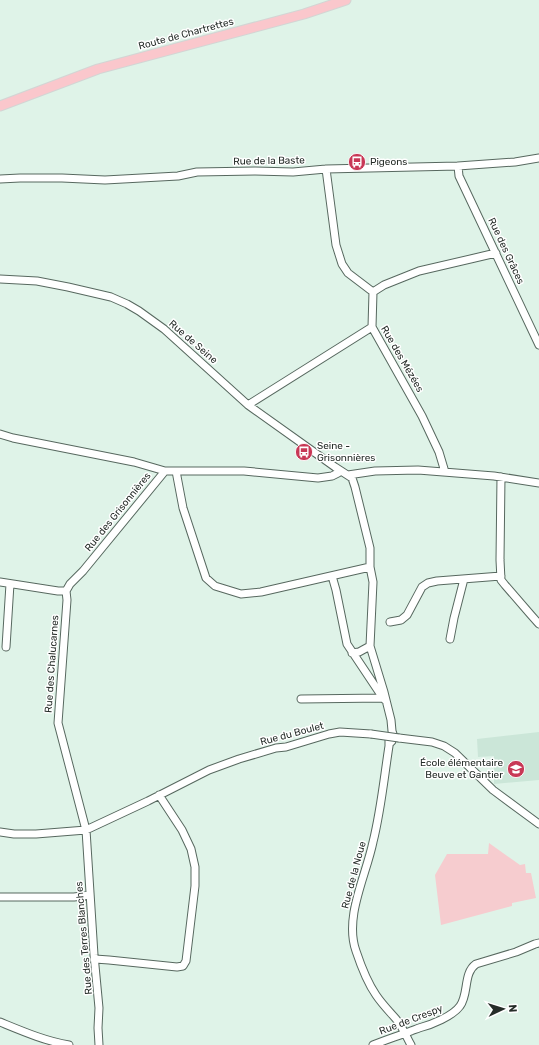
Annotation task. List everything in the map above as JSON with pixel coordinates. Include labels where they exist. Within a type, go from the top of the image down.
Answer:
[{"type":"main road","name":"Route de Chartrettes","points":[[0,106],[98,69],[304,14],[346,0]]},
{"type":"main road","name":"Route de Chartrettes","points":[[0,102],[32,93]]},
{"type":"street","name":"Rue de la Baste","points":[[0,179],[62,178],[105,180],[171,176],[197,172],[293,172],[326,169],[458,166],[515,162],[539,158]]},
{"type":"street","name":"Rue des Grâces","points":[[458,166],[458,176],[539,345]]},
{"type":"street","points":[[326,169],[336,245],[342,264],[348,273],[373,292],[384,285],[419,271],[496,253]]},
{"type":"street","name":"Rue de Seine","points":[[0,279],[44,282],[111,297],[127,304],[164,329],[248,404],[344,473]]},
{"type":"street","name":"Rue des Mézées","points":[[373,292],[372,327],[422,416],[439,452],[445,472]]},
{"type":"street","points":[[248,404],[372,327]]},
{"type":"street","points":[[0,434],[13,438],[134,462],[165,471]]},
{"type":"street","name":"Rue des Grisonnières","points":[[66,591],[70,584],[83,571],[165,471],[244,471],[318,478],[332,476],[338,473],[418,470],[501,477],[539,483]]},
{"type":"street","points":[[176,471],[182,508],[206,578],[215,586],[241,594],[261,592],[370,567]]},
{"type":"street","name":"Rue de la Noue","points":[[344,473],[352,478],[370,548],[370,567],[373,582],[370,646],[384,692],[384,700]]},
{"type":"street","points":[[501,477],[501,580],[539,624]]},
{"type":"street","name":"Rue de la Noue","points":[[332,576],[347,644],[384,700],[391,720],[392,731],[390,734],[390,743],[374,842],[356,903],[352,931],[355,949],[368,982],[379,1000],[396,1019],[405,1033],[410,1045]]},
{"type":"street","points":[[390,622],[401,620],[407,615],[422,587],[428,583],[501,576]]},
{"type":"street","points":[[450,639],[464,579]]},
{"type":"street","points":[[0,582],[66,591]]},
{"type":"street","points":[[6,647],[10,584]]},
{"type":"street","name":"Rue des Chalucarnes","points":[[66,591],[67,600],[58,723],[86,830]]},
{"type":"street","points":[[352,652],[359,652],[370,646]]},
{"type":"street","points":[[301,699],[384,700]]},
{"type":"street","name":"Rue du Boulet","points":[[86,830],[209,770],[276,748],[286,747],[340,732],[371,734],[432,742],[444,746],[455,753],[493,790],[539,824]]},
{"type":"street","points":[[95,959],[177,967],[183,966],[186,961],[195,886],[195,867],[191,849],[182,830],[159,795]]},
{"type":"street","points":[[0,832],[14,834],[36,834],[86,830]]},
{"type":"street","name":"Rue des Terres Blanches","points":[[86,830],[99,1008],[99,1045]]},
{"type":"street","points":[[0,897],[74,897],[90,895]]},
{"type":"street","name":"Rue de Crespy","points":[[373,1045],[453,1014],[464,1000],[469,973],[476,964],[516,952],[539,943]]},
{"type":"street","points":[[0,1022],[26,1032],[69,1045]]},
{"type":"shaded area","name":"École élémentaire Beuve et Gantier","points":[[539,732],[539,780],[494,784],[494,756],[478,757],[477,739]]},
{"type":"shaded area","points":[[489,843],[520,865],[525,864],[526,873],[531,873],[536,898],[512,903],[512,906],[441,925],[435,875],[447,854],[488,854]]},
{"type":"place","name":"Pigeons","points":[[357,162]]},
{"type":"place","name":"Seine - Grisonnières","points":[[304,452]]},
{"type":"place","name":"École élémentaire Beuve et Gantier","points":[[516,769]]}]
